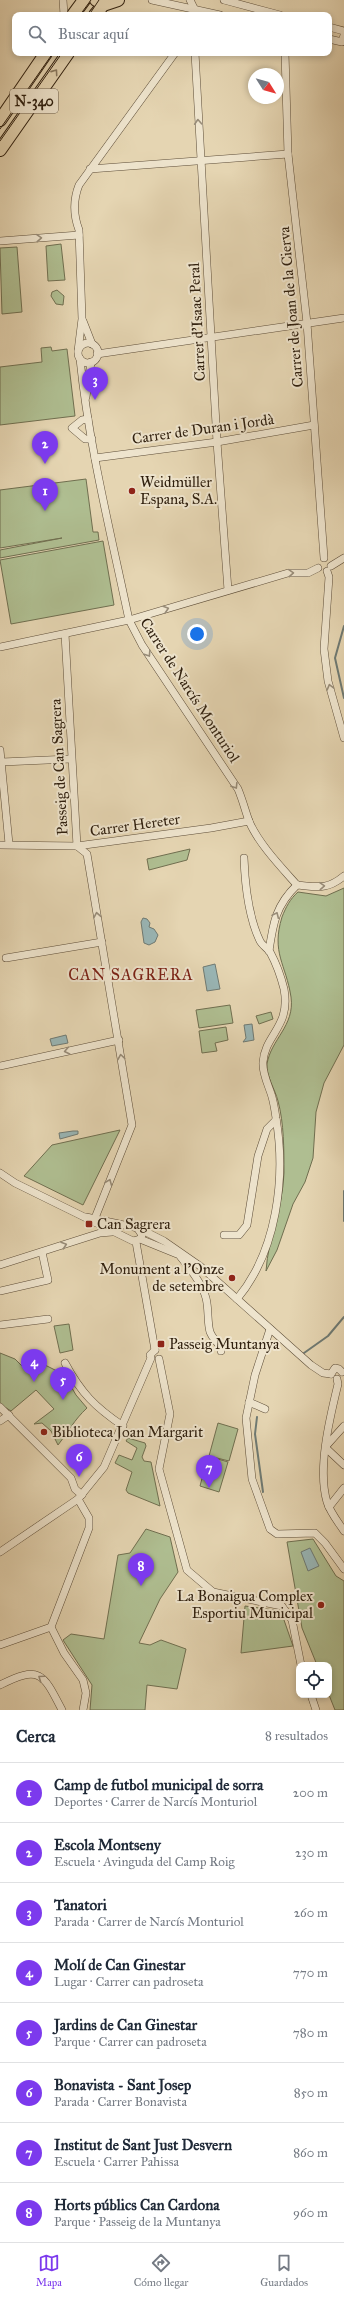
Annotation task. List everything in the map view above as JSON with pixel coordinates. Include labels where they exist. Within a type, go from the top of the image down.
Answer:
[{"type":"main road","points":[[75,12],[84,0]]},
{"type":"main road","points":[[96,12],[100,2],[111,3],[118,0]]},
{"type":"main road","name":"N-340","points":[[0,120],[44,56]]},
{"type":"main road","name":"N-340","points":[[0,150],[66,56]]},
{"type":"street","points":[[63,0],[64,12]]},
{"type":"street","points":[[152,0],[195,12],[192,0]]},
{"type":"street","points":[[224,0],[269,12]]},
{"type":"street","points":[[332,28],[344,31]]},
{"type":"street","points":[[332,40],[342,42],[344,35]]},
{"type":"street","points":[[82,319],[97,354],[96,359],[91,362],[85,362],[80,359],[78,351],[82,319],[79,235],[74,198],[79,184],[173,56]]},
{"type":"street","name":"Carrer d'Isaac Peral","points":[[195,56],[217,442],[228,590]]},
{"type":"street","name":"Carrer de Joan de la Cierva","points":[[285,56],[288,154],[307,323],[324,558]]},
{"type":"street","points":[[90,169],[288,154]]},
{"type":"street","points":[[0,241],[79,235]]},
{"type":"street","points":[[97,354],[212,336],[344,318]]},
{"type":"street","points":[[78,351],[82,345],[92,344]]},
{"type":"street","name":"Carrer de Narcís Monturiol","points":[[80,359],[82,389],[86,397]]},
{"type":"street","name":"Carrer de Narcís Monturiol","points":[[91,362],[86,397],[88,419],[129,620],[142,645],[238,789],[246,807],[249,821],[268,850],[297,885]]},
{"type":"street","points":[[88,419],[82,420],[70,428],[85,439],[92,439]]},
{"type":"street","name":"Carrer de Duran i Jordà","points":[[95,458],[217,442],[314,425]]},
{"type":"street","points":[[344,558],[329,569],[322,572],[318,568],[318,561],[324,558],[330,561],[329,569],[324,650],[328,681],[344,738]]},
{"type":"street","points":[[0,647],[129,620],[288,573],[308,573],[318,568]]},
{"type":"street","name":"Passeig de Can Sagrera","points":[[65,634],[70,759],[77,846],[87,854],[119,1040],[132,1126],[95,1218]]},
{"type":"street","points":[[0,750],[10,844]]},
{"type":"street","points":[[2,762],[70,759]]},
{"type":"street","name":"Carrer Hereter","points":[[0,845],[77,846],[211,828],[249,821]]},
{"type":"street","points":[[237,1299],[251,1282],[258,1267],[272,1222],[278,1194],[281,1163],[273,1099],[264,1075],[263,1059],[281,1026],[285,1003],[284,988],[276,964],[269,951],[261,942],[254,923],[245,886],[244,858]]},
{"type":"street","points":[[269,951],[273,920],[286,896],[297,885],[324,888],[335,884],[344,876]]},
{"type":"street","points":[[6,958],[102,942]]},
{"type":"street","points":[[0,1066],[119,1040]]},
{"type":"street","points":[[224,1235],[239,1235],[247,1225],[258,1156],[267,1129],[276,1120]]},
{"type":"street","points":[[0,1172],[15,1183],[86,1217],[112,1232],[138,1240],[190,1260]]},
{"type":"street","points":[[86,1217],[135,1228],[164,1241],[190,1260],[237,1299],[311,1365],[324,1373],[334,1376]]},
{"type":"street","points":[[128,1237],[128,1232],[135,1228]]},
{"type":"street","points":[[135,1228],[142,1235],[138,1240],[155,1350]]},
{"type":"street","points":[[0,1265],[100,1233],[112,1232]]},
{"type":"street","points":[[0,1292],[48,1280],[42,1252]]},
{"type":"street","points":[[180,1256],[195,1275],[206,1297],[207,1321],[211,1335],[220,1345],[222,1351]]},
{"type":"street","points":[[0,1325],[48,1319]]},
{"type":"street","points":[[270,1329],[255,1375],[249,1402],[246,1427],[250,1465],[262,1512],[268,1527],[274,1533],[315,1533],[325,1543],[344,1569]]},
{"type":"street","points":[[0,1552],[80,1497],[104,1467],[123,1426],[145,1369],[151,1358],[150,1355],[155,1350]]},
{"type":"street","points":[[155,1350],[160,1352],[159,1360],[170,1414],[159,1469],[189,1572],[213,1592],[282,1606],[292,1620],[300,1662]]},
{"type":"street","points":[[151,1358],[159,1360]]},
{"type":"street","points":[[65,1363],[86,1397],[97,1408],[123,1426]]},
{"type":"street","points":[[343,1372],[340,1368],[335,1368],[334,1376],[338,1384],[328,1426],[327,1447],[323,1469],[329,1507],[344,1531]]},
{"type":"street","points":[[249,1402],[266,1409]]},
{"type":"street","points":[[0,1407],[70,1478],[89,1518],[89,1528],[51,1627],[64,1653],[83,1680],[86,1693],[83,1710]]},
{"type":"street","points":[[0,1421],[9,1415]]},
{"type":"street","points":[[327,1447],[344,1426]]},
{"type":"street","points":[[327,1447],[344,1465]]},
{"type":"street","points":[[329,1507],[344,1488]]},
{"type":"street","points":[[262,1512],[270,1510]]},
{"type":"street","points":[[0,1645],[51,1627]]},
{"type":"street","points":[[0,1685],[22,1674],[36,1674],[50,1686],[62,1710]]},
{"type":"street","points":[[312,1698],[316,1710]]},
{"type":"green space","points":[[61,244],[65,280],[48,281],[46,246]]},
{"type":"green space","points":[[17,247],[22,312],[2,314],[0,248]]},
{"type":"green space","points":[[57,290],[64,296],[63,305],[56,304],[51,296],[52,292]]},
{"type":"green space","points":[[51,347],[52,351],[67,349],[75,416],[0,425],[0,367],[42,362],[41,348]]},
{"type":"green space","points":[[86,479],[93,532],[98,532],[99,540],[0,558],[0,550],[62,538],[0,548],[0,490]]},
{"type":"green space","points":[[103,541],[114,605],[11,624],[0,560]]},
{"type":"green space","points":[[190,849],[187,860],[149,870],[147,859]]},
{"type":"green space","points":[[344,888],[344,1045],[324,1083],[316,1112],[313,1158],[305,1182],[293,1204],[277,1250],[266,1271],[267,1259],[281,1198],[284,1173],[283,1127],[277,1096],[269,1078],[267,1064],[269,1055],[290,1016],[291,1007],[289,986],[280,958],[278,940],[279,929],[282,917],[287,907],[298,892],[326,896]]},
{"type":"green space","points":[[230,1005],[233,1023],[199,1028],[196,1010]]},
{"type":"green space","points":[[271,1012],[273,1019],[259,1024],[256,1016]]},
{"type":"green space","points":[[226,1027],[228,1040],[215,1043],[217,1051],[202,1053],[199,1031]]},
{"type":"green space","points":[[120,1130],[83,1205],[24,1176],[52,1145]]},
{"type":"green space","points":[[69,1324],[73,1350],[60,1353],[54,1326]]},
{"type":"green space","points":[[0,1353],[15,1359],[24,1368],[39,1362],[59,1372],[62,1371],[76,1395],[87,1408],[82,1412],[58,1445],[51,1431],[42,1423],[34,1424],[54,1409],[36,1390],[11,1411],[0,1404]]},
{"type":"green space","points":[[218,1423],[238,1429],[229,1461],[209,1456]]},
{"type":"green space","points":[[128,1438],[145,1443],[146,1446],[142,1457],[144,1461],[151,1462],[160,1506],[128,1493],[126,1490],[132,1472],[115,1463],[119,1455],[132,1460],[137,1448],[126,1441]]},
{"type":"green space","points":[[208,1456],[228,1462],[219,1492],[200,1486]]},
{"type":"green space","points":[[146,1529],[170,1537],[178,1572],[160,1599],[139,1643],[150,1645],[161,1640],[186,1649],[177,1689],[147,1685],[145,1710],[90,1710],[92,1685],[63,1640],[71,1634],[104,1639],[118,1555],[130,1553]]},
{"type":"green space","name":"La Bonaigua Complex Esportiu Municipal","points":[[313,1539],[336,1576],[344,1581],[344,1710],[335,1710],[330,1698],[332,1698],[332,1662],[316,1662],[302,1628],[287,1542]]},
{"type":"green space","points":[[245,1606],[274,1610],[284,1620],[293,1646],[241,1653]]},
{"type":"water","points":[[143,918],[147,919],[150,923],[149,927],[154,929],[158,935],[155,942],[149,945],[144,943],[141,922]]},
{"type":"water","points":[[215,964],[220,989],[207,991],[203,967]]},
{"type":"water","points":[[252,1024],[254,1040],[243,1042],[246,1038],[244,1025]]},
{"type":"water","points":[[66,1035],[68,1043],[52,1046],[50,1039]]},
{"type":"water","points":[[78,1131],[78,1134],[60,1139],[59,1133]]},
{"type":"water","points":[[310,1548],[319,1566],[308,1571],[301,1552]]},
{"type":"waterway","points":[[344,626],[335,658],[344,698]]},
{"type":"waterway","points":[[344,1191],[344,1221]]},
{"type":"waterway","points":[[304,1353],[328,1336],[344,1317]]},
{"type":"waterway","points":[[257,1417],[255,1434],[263,1492]]},
{"type":"tram line","points":[[82,12],[91,0]]},
{"type":"tram line","points":[[91,12],[99,0]]},
{"type":"tram line","points":[[0,129],[51,56]]},
{"type":"tram line","points":[[0,141],[60,56]]},
{"type":"place","name":"Tanatori","points":[[95,400]]},
{"type":"place","name":"Escola Montseny","points":[[45,464]]},
{"type":"place","name":"Weidmüller Espana, S.A.","points":[[132,491]]},
{"type":"place","name":"Camp de futbol municipal de sorra","points":[[45,511]]},
{"type":"place","name":"Can Sagrera","points":[[89,1224]]},
{"type":"place","name":"Monument a l'Onze de setembre","points":[[232,1278]]},
{"type":"place","name":"Passeig Muntanya","points":[[161,1344]]},
{"type":"place","name":"Molí de Can Ginestar","points":[[34,1382]]},
{"type":"place","name":"Jardins de Can Ginestar","points":[[63,1400]]},
{"type":"place","name":"Biblioteca Joan Margarit","points":[[44,1432]]},
{"type":"place","name":"Bonavista - Sant Josep","points":[[79,1477]]},
{"type":"place","name":"Institut de Sant Just Desvern","points":[[209,1488]]},
{"type":"place","name":"Horts públics Can Cardona","points":[[141,1586]]},
{"type":"place","name":"La Bonaigua Complex Esportiu Municipal","points":[[321,1605]]},
{"type":"district","name":"CAN SAGRERA","points":[[131,974]]}]
